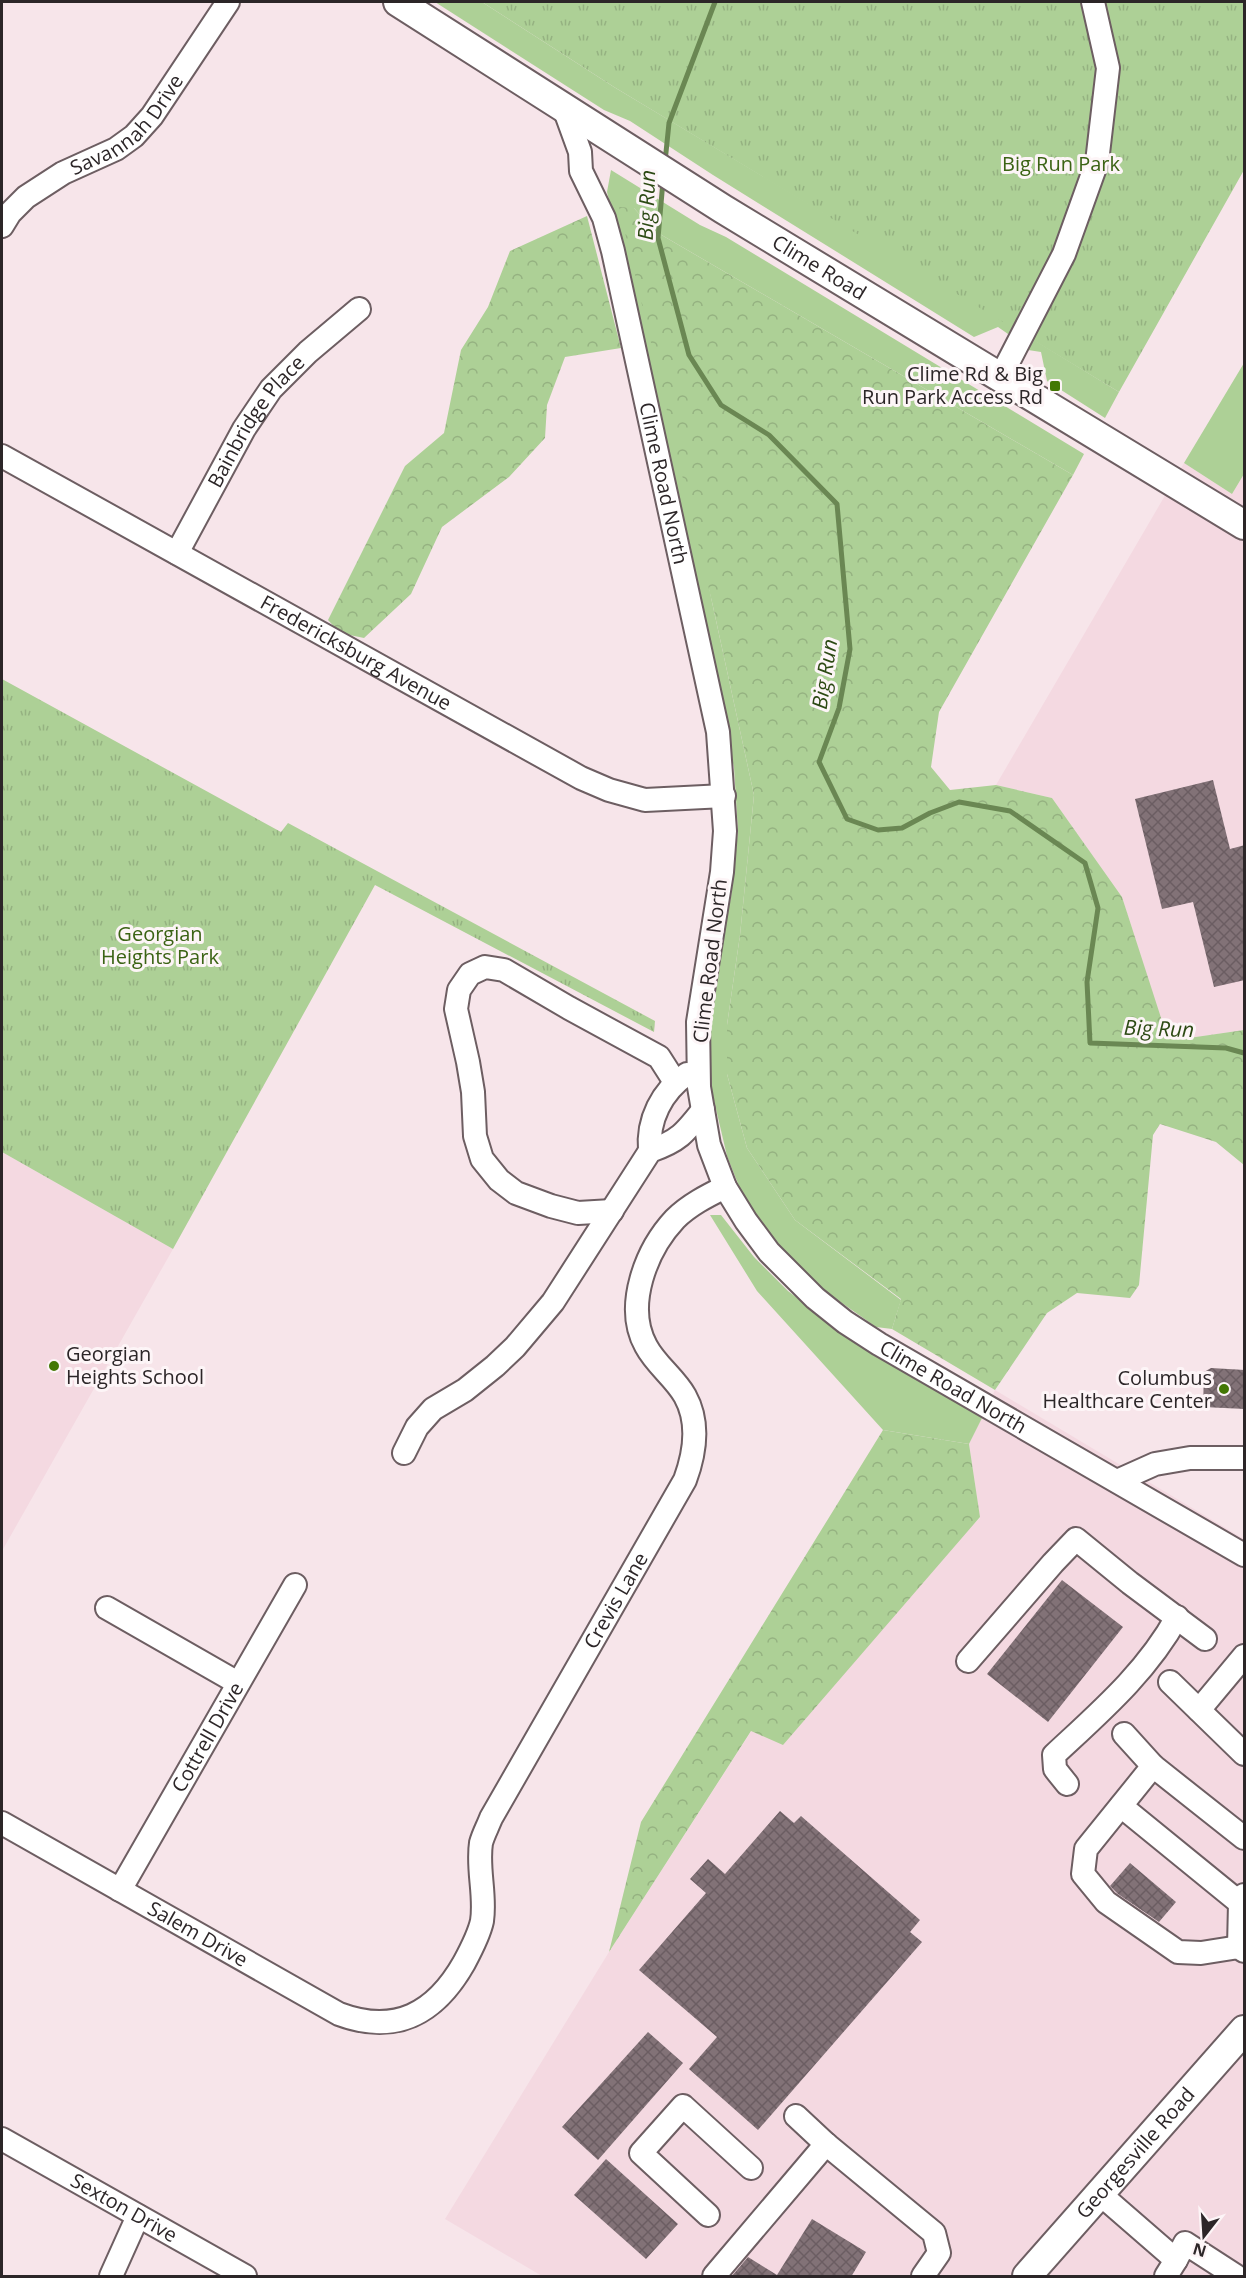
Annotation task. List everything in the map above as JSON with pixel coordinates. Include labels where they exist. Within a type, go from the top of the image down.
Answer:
[{"type":"main road","name":"Clime Road","points":[[398,2],[723,209],[1245,525]]},
{"type":"main road","name":"Georgesville Road","points":[[1027,2277],[1244,2033]]},
{"type":"street","name":"Savannah Drive","points":[[2,226],[10,213],[26,197],[63,173],[116,149],[134,136],[152,116],[228,2]]},
{"type":"street","points":[[1000,378],[1064,254],[1097,162],[1108,68],[1094,2]]},
{"type":"street","name":"Clime Road North","points":[[564,108],[580,152],[581,171],[604,218],[613,251],[718,732],[725,831],[722,872],[698,1022],[699,1087],[710,1145],[725,1187],[769,1252],[815,1298],[845,1322],[879,1344],[1245,1555]]},
{"type":"street","name":"Bainbridge Place","points":[[177,553],[244,429],[271,389],[308,352],[360,309]]},
{"type":"street","name":"Fredericksburg Avenue","points":[[2,456],[581,778],[609,790],[645,800],[724,796]]},
{"type":"street","points":[[612,1211],[578,1213],[551,1206],[516,1192],[500,1180],[482,1159],[475,1136],[473,1092],[456,1009],[459,990],[470,974],[485,967],[504,970],[659,1057],[675,1082]]},
{"type":"street","points":[[651,1151],[648,1135],[661,1100],[675,1082],[699,1066]]},
{"type":"street","points":[[404,1453],[417,1427],[433,1409],[465,1390],[495,1366],[531,1329],[553,1302],[651,1151],[670,1144],[683,1135],[703,1110]]},
{"type":"street","name":"Crevis Lane","points":[[402,2020],[443,1995],[472,1948],[482,1922],[481,1842],[491,1818],[685,1480],[693,1460],[695,1438],[693,1417],[685,1396],[645,1345],[638,1323],[636,1302],[641,1279],[656,1247],[674,1220],[696,1202],[725,1187]]},
{"type":"street","points":[[1117,1481],[1155,1464],[1190,1458],[1245,1458]]},
{"type":"street","points":[[968,1661],[1076,1539],[1205,1639]]},
{"type":"street","name":"Cottrell Drive","points":[[120,1890],[295,1585]]},
{"type":"street","points":[[107,1608],[238,1683]]},
{"type":"street","points":[[1061,1776],[1054,1755],[1120,1692],[1163,1643],[1177,1617]]},
{"type":"street","points":[[1199,1710],[1245,1656]]},
{"type":"street","points":[[1170,1682],[1245,1754]]},
{"type":"street","points":[[1124,1734],[1153,1766],[1245,1838]]},
{"type":"street","points":[[1120,1806],[1242,1899],[1242,1949],[1201,1953],[1178,1952],[1106,1902],[1083,1874],[1086,1849],[1120,1806],[1153,1766]]},
{"type":"street","name":"Salem Drive","points":[[2,1823],[339,2014],[370,2023],[402,2020]]},
{"type":"street","points":[[708,2215],[641,2153],[683,2106],[751,2168]]},
{"type":"street","points":[[796,2116],[934,2234],[939,2253],[923,2277]]},
{"type":"street","name":"Sexton Drive","points":[[2,2139],[245,2277]]},
{"type":"street","points":[[714,2277],[826,2144]]},
{"type":"street","points":[[1100,2194],[1171,2268],[1185,2243],[1236,2277]]},
{"type":"street","points":[[111,2277],[138,2216]]},
{"type":"shaded area","points":[[1184,463],[1232,494],[1244,474],[1244,1030],[1182,1039],[1163,1027],[1122,897],[1052,798],[996,785]]},
{"type":"shaded area","name":"Georgian Heights School","points":[[2,1152],[173,1249],[2,1551]]},
{"type":"shaded area","points":[[995,1390],[1244,1539],[1244,2276],[542,2276],[445,2219],[609,1952],[752,1730],[980,1518],[969,1444]]},
{"type":"green space","points":[[435,2],[482,2],[614,87],[1014,327],[1008,334],[998,327],[974,337],[630,121],[604,110]]},
{"type":"green space","name":"Big Run Park","points":[[482,2],[1244,2],[1244,170],[1119,392],[614,87]]},
{"type":"green space","points":[[611,170],[1084,454],[1073,475],[653,230],[634,208],[712,602],[754,795],[740,935],[727,1025],[727,1074],[747,1148],[795,1220],[901,1300],[892,1329],[876,1327],[822,1289],[778,1248],[746,1204],[727,1156],[712,1092],[708,1038],[710,1003],[731,897],[738,831],[734,768],[703,609],[649,364],[607,192]]},
{"type":"green space","points":[[619,207],[634,208],[653,230],[1073,475],[939,712],[931,767],[950,790],[996,785],[1052,798],[1122,897],[1164,1027],[1182,1039],[1244,1030],[1244,1165],[1216,1142],[1160,1124],[1153,1135],[1139,1285],[1130,1298],[1077,1293],[1047,1313],[995,1390],[892,1329],[901,1299],[795,1220],[747,1148],[727,1074],[727,1025],[740,935],[754,795],[712,602]]},
{"type":"green space","points":[[587,216],[621,348],[565,357],[547,405],[545,438],[509,477],[442,527],[411,594],[364,638],[340,633],[328,620],[405,466],[444,433],[461,350],[488,307],[510,251]]},
{"type":"green space","points":[[1034,340],[1119,392],[1105,418],[1047,381],[1041,352],[1028,350]]},
{"type":"green space","points":[[1244,363],[1244,474],[1232,494],[1184,463]]},
{"type":"green space","name":"Georgian Heights Park","points":[[2,679],[281,832],[288,823],[655,1021],[654,1032],[375,885],[173,1249],[2,1152]]},
{"type":"green space","points":[[710,1215],[721,1215],[754,1257],[788,1291],[839,1330],[983,1416],[969,1444],[883,1430],[757,1291]]},
{"type":"green space","points":[[883,1430],[969,1444],[980,1517],[783,1745],[751,1731],[609,1952],[641,1822]]},
{"type":"building","points":[[1213,780],[1230,849],[1245,845],[1245,980],[1214,987],[1193,902],[1162,909],[1135,799]]},
{"type":"building","name":"Columbus Healthcare Center","points":[[1211,1368],[1245,1370],[1245,1409],[1203,1407],[1204,1372]]},
{"type":"building","points":[[1062,1580],[1123,1627],[1048,1722],[987,1674]]},
{"type":"building","points":[[780,1811],[794,1823],[801,1816],[920,1920],[910,1932],[922,1942],[758,2130],[689,2069],[717,2037],[639,1970],[706,1893],[690,1879],[708,1859],[725,1874]]},
{"type":"building","points":[[1130,1863],[1176,1902],[1159,1922],[1110,1886]]},
{"type":"building","points":[[648,2032],[683,2063],[598,2160],[562,2127]]},
{"type":"building","points":[[606,2159],[678,2224],[646,2259],[574,2195]]},
{"type":"building","points":[[812,2219],[866,2252],[851,2277],[731,2277],[748,2257],[777,2275]]},
{"type":"waterway","name":"Big Run","points":[[665,162],[669,123],[715,2]]},
{"type":"waterway","name":"Big Run","points":[[663,181],[658,238],[689,355],[721,405],[769,435],[837,504],[850,649],[839,708],[819,762],[847,819],[878,830],[902,828],[930,813],[959,802],[1010,811],[1085,863],[1098,908],[1087,982],[1090,1043],[1226,1048],[1244,1053]]},
{"type":"place","name":"Clime Rd & Big Run Park Access Rd","points":[[1055,386]]},
{"type":"place","name":"Georgian Heights School","points":[[54,1366]]},
{"type":"place","name":"Columbus Healthcare Center","points":[[1224,1389]]}]
